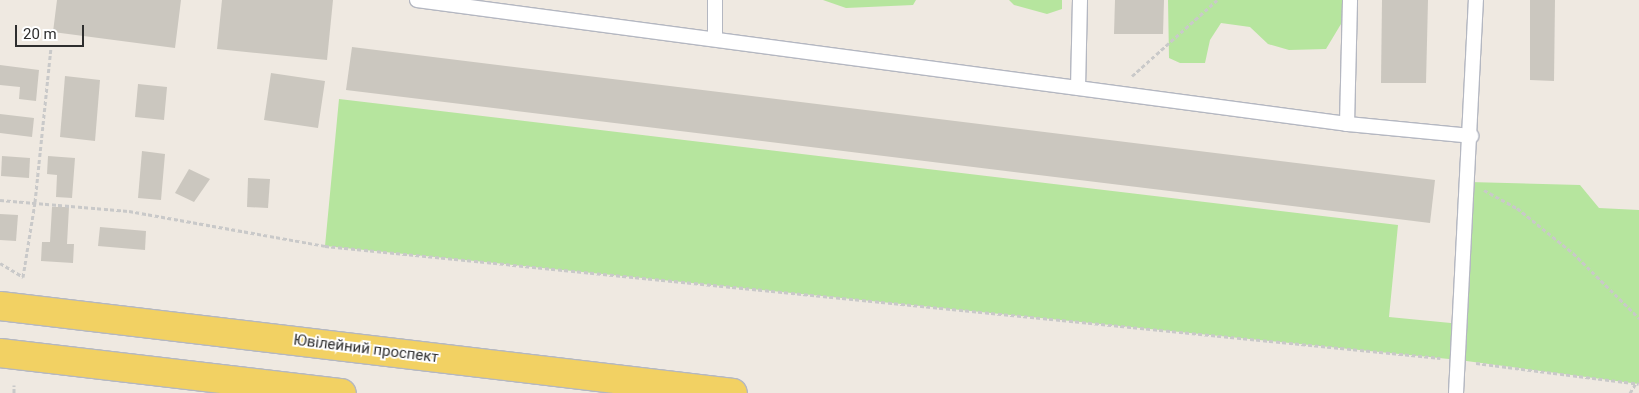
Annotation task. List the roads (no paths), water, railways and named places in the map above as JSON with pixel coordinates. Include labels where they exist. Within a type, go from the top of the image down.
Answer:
[{"type":"main road","name":"Ювілейний проспект","points":[[0,306],[652,388],[733,393]]},
{"type":"main road","points":[[0,353],[342,393]]},
{"type":"lane","points":[[417,0],[715,38],[1347,124],[1472,136]]},
{"type":"lane","points":[[715,0],[715,38]]},
{"type":"lane","points":[[1078,88],[1080,0]]},
{"type":"lane","points":[[1347,124],[1350,0]]},
{"type":"lane","points":[[1456,393],[1472,136],[1476,0]]}]
